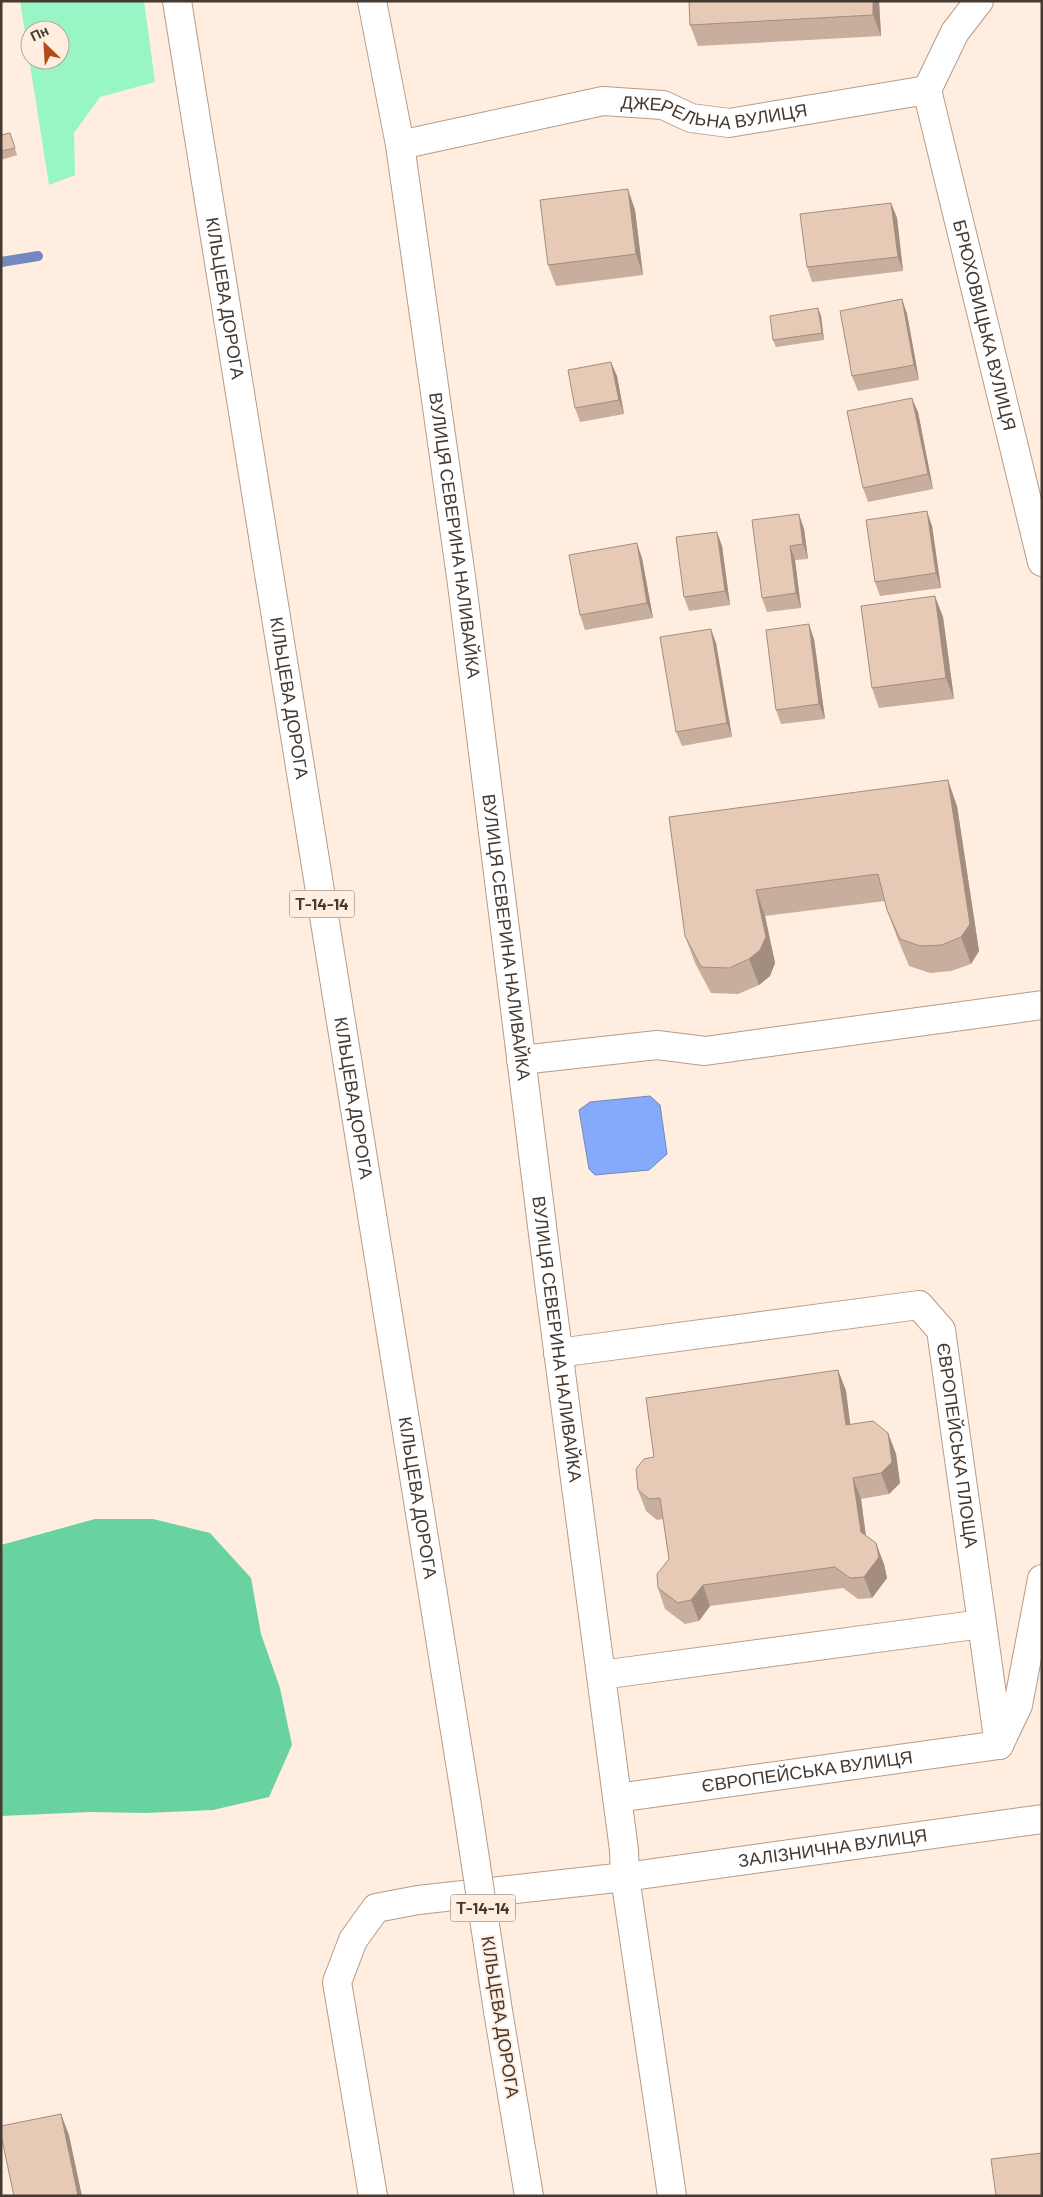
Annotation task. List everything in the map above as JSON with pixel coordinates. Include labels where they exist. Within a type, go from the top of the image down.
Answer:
[{"type":"main road","name":"КІЛЬЦЕВА ДОРОГА","points":[[177,1],[529,2196]]},
{"type":"main road","name":"ВУЛИЦЯ СЕВЕРИНА НАЛИВАЙКА","points":[[372,1],[400,145],[462,584],[558,1353],[624,1850],[625,1876],[672,2196]]},
{"type":"main road","points":[[927,90],[955,32],[979,1]]},
{"type":"main road","name":"ДЖЕРЕЛЬНА ВУЛИЦЯ","points":[[400,145],[603,101],[663,105],[691,118],[729,124],[927,90]]},
{"type":"main road","name":"БРЮХОВИЦЬКА ВУЛИЦЯ","points":[[927,90],[1042,562]]},
{"type":"main road","points":[[521,1060],[657,1045],[705,1051],[1042,1005]]},
{"type":"main road","name":"ЄВРОПЕЙСЬКА ПЛОЩА","points":[[558,1353],[919,1305],[941,1330],[999,1745]]},
{"type":"main road","points":[[999,1745],[1018,1706],[1042,1579]]},
{"type":"main road","points":[[601,1675],[982,1624]]},
{"type":"main road","name":"ЄВРОПЕЙСЬКА ВУЛИЦЯ","points":[[617,1798],[999,1745]]},
{"type":"main road","name":"ЗАЛІЗНИЧНА ВУЛИЦЯ","points":[[373,2196],[337,1982],[353,1940],[376,1908],[418,1900],[625,1876],[1042,1819]]},
{"type":"green space","points":[[20,1],[144,1],[155,82],[100,97],[74,133],[75,175],[49,185],[31,70],[70,70],[70,20],[23,20]]},
{"type":"green space","points":[[95,1519],[153,1519],[210,1533],[251,1578],[261,1634],[280,1688],[292,1745],[269,1797],[213,1810],[1,1816],[1,1545]]},
{"type":"water","points":[[650,1096],[660,1105],[667,1154],[649,1170],[595,1175],[589,1169],[579,1110],[590,1102]]},
{"type":"building","points":[[689,1],[873,1],[873,15],[690,25]]},
{"type":"building","points":[[10,133],[15,148],[1,151],[1,135]]},
{"type":"building","points":[[628,189],[636,254],[548,265],[540,200]]},
{"type":"building","points":[[891,203],[898,257],[807,267],[800,214]]},
{"type":"building","points":[[902,299],[914,365],[852,376],[840,311]]},
{"type":"building","points":[[818,308],[822,333],[773,340],[770,316]]},
{"type":"building","points":[[611,362],[619,400],[575,408],[568,370]]},
{"type":"building","points":[[912,398],[928,474],[863,488],[847,411]]},
{"type":"building","points":[[927,511],[936,573],[875,582],[866,520]]},
{"type":"building","points":[[799,514],[803,544],[790,546],[796,593],[762,598],[752,520]]},
{"type":"building","points":[[717,532],[725,591],[684,597],[676,537]]},
{"type":"building","points":[[637,543],[647,603],[580,615],[569,555]]},
{"type":"building","points":[[935,596],[946,678],[872,688],[861,606]]},
{"type":"building","points":[[809,624],[819,704],[776,710],[766,630]]},
{"type":"building","points":[[711,629],[727,723],[676,732],[660,637]]},
{"type":"building","points":[[948,780],[970,924],[961,937],[942,945],[920,946],[900,939],[887,910],[878,874],[756,890],[766,937],[760,950],[749,959],[729,968],[701,967],[685,936],[669,817]]},
{"type":"building","points":[[838,1370],[846,1425],[873,1421],[888,1433],[892,1462],[881,1473],[853,1478],[861,1532],[876,1543],[879,1557],[864,1577],[850,1578],[835,1567],[703,1585],[691,1600],[678,1603],[658,1588],[657,1574],[669,1559],[660,1498],[649,1499],[638,1490],[636,1469],[644,1459],[654,1457],[646,1398]]},
{"type":"building","points":[[61,2114],[78,2196],[14,2196],[1,2135],[1,2126]]},
{"type":"building","points":[[1042,2153],[1042,2196],[996,2196],[991,2159]]},
{"type":"waterway","points":[[1,262],[38,256]]}]
